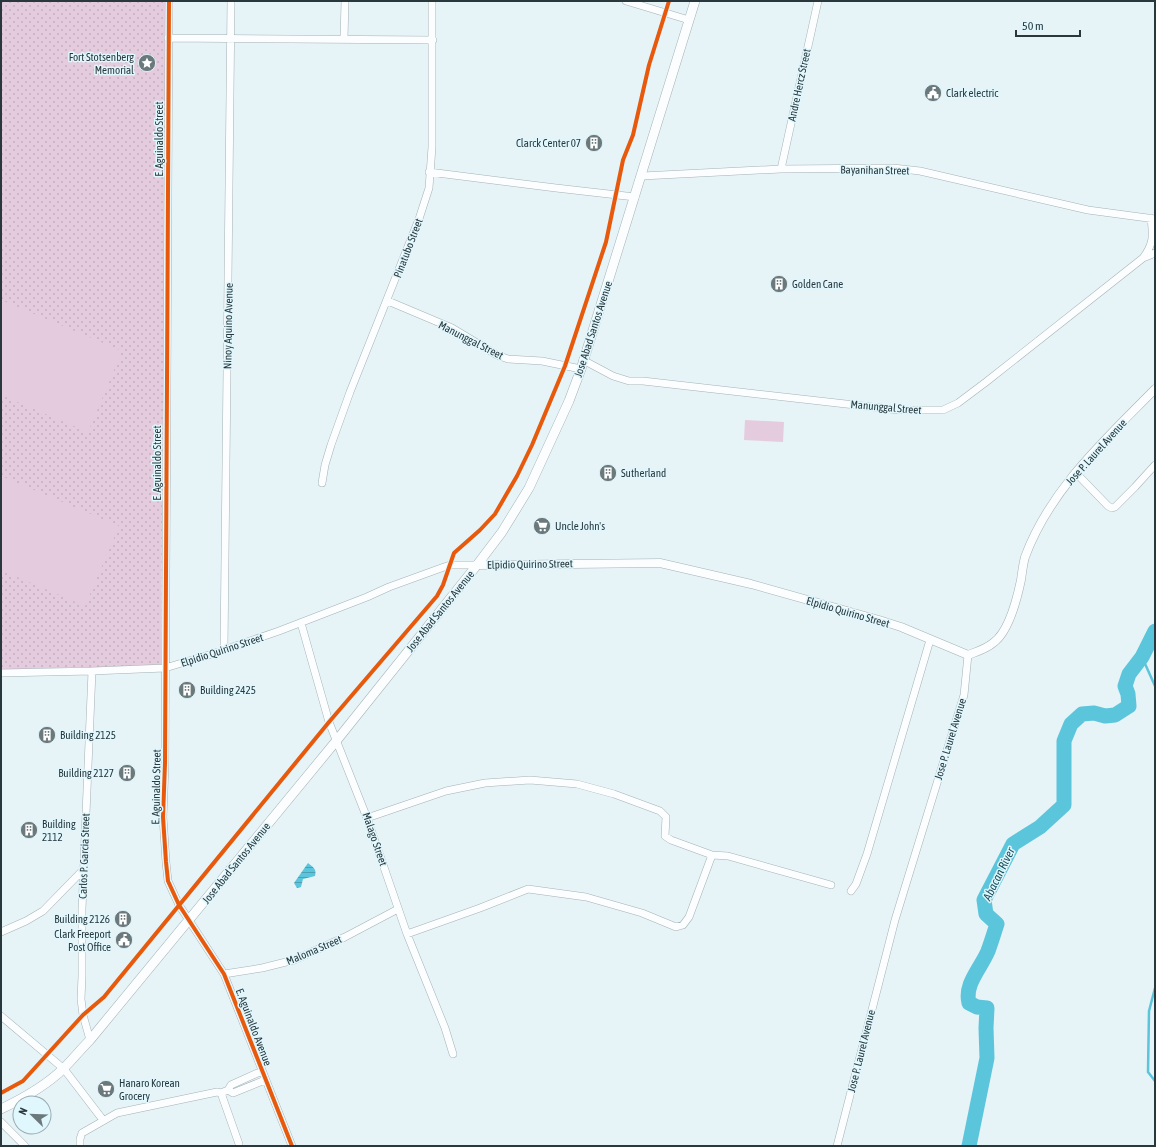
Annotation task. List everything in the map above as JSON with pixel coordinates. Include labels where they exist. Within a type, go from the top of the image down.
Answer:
[{"type":"main road","name":"Jose Abad Santos Avenue","points":[[1,1109],[29,1095],[64,1069],[90,1040],[337,740],[502,532],[529,488],[569,401],[582,365],[642,176],[695,1]]},
{"type":"street","name":"E. Aguinaldo Street","points":[[169,1],[165,764],[163,817],[168,881],[179,905],[189,920]]},
{"type":"street","name":"Ninoy Aquino Avenue","points":[[224,650],[231,1]]},
{"type":"street","points":[[344,39],[345,1]]},
{"type":"street","name":"Pinatubo Street","points":[[322,483],[325,465],[331,445],[350,392],[388,301],[429,188],[432,147],[432,1]]},
{"type":"street","points":[[626,1],[643,3],[690,20]]},
{"type":"street","name":"Andre Hercz Street","points":[[781,169],[818,1]]},
{"type":"street","points":[[168,38],[433,40]]},
{"type":"street","name":"Bayanihan Street","points":[[642,176],[781,169],[893,168],[913,170],[1088,210],[1153,218]]},
{"type":"street","points":[[429,172],[635,197]]},
{"type":"street","name":"Manunggal Street","points":[[1143,258],[1154,240],[1153,218]]},
{"type":"street","name":"Manunggal Street","points":[[388,301],[452,328],[497,355],[508,359],[582,365],[629,381],[643,381],[899,410],[943,410],[958,403],[1143,258],[1155,252]]},
{"type":"street","name":"Jose P. Laurel Avenue","points":[[837,1146],[895,920],[964,695],[968,655],[993,644],[1002,635],[1009,622],[1029,547],[1054,500],[1110,434],[1155,389]]},
{"type":"street","points":[[1076,473],[1108,506],[1112,508],[1135,487],[1155,465]]},
{"type":"street","name":"Elpidio Quirino Street","points":[[1,673],[165,668],[224,650],[301,623],[389,587],[450,565],[660,563],[751,584],[836,607],[901,627],[968,655]]},
{"type":"street","name":"Malago Street","points":[[301,623],[325,709],[368,818],[407,934],[445,1028],[453,1054]]},
{"type":"street","points":[[851,892],[856,884],[868,854],[930,640]]},
{"type":"street","name":"Carlos P. Garcia Street","points":[[90,1040],[83,1015],[81,999],[84,868],[92,671]]},
{"type":"street","points":[[368,818],[446,791],[485,783],[530,780],[577,784],[614,794],[660,812],[666,817],[665,836],[671,840],[712,855],[728,856],[831,885]]},
{"type":"street","points":[[407,934],[528,889],[586,897],[642,913],[676,927],[683,925],[689,917],[712,855]]},
{"type":"street","points":[[1,932],[26,921],[43,910],[84,868]]},
{"type":"street","name":"Maloma Street","points":[[224,974],[262,968],[294,960],[345,937],[398,909]]},
{"type":"street","name":"E. Aguinaldo Avenue","points":[[189,920],[224,974],[292,1146]]},
{"type":"street","points":[[1,1016],[64,1069],[103,1120]]},
{"type":"street","points":[[225,1092],[230,1085],[262,1071]]},
{"type":"street","points":[[80,1146],[82,1133],[117,1113],[212,1092],[234,1093],[265,1080]]},
{"type":"street","points":[[225,1092],[239,1146]]},
{"type":"street","points":[[1,1122],[25,1146]]},
{"type":"shaded area","points":[[1,1],[166,1],[161,667],[77,667],[1,670]]},
{"type":"shaded area","points":[[1,300],[122,351],[88,432],[1,395]]},
{"type":"shaded area","points":[[745,420],[784,422],[783,442],[744,440]]},
{"type":"shaded area","points":[[1,476],[119,526],[85,606],[1,570]]},
{"type":"water","points":[[308,863],[315,870],[315,876],[303,879],[301,887],[297,888],[294,883]]},
{"type":"waterway","name":"Abacan River","points":[[969,1146],[987,1058],[987,1008],[977,1007],[969,1003],[968,996],[971,983],[988,951],[997,924],[986,914],[984,900],[1013,844],[1040,827],[1064,805],[1064,741],[1071,724],[1082,714],[1094,713],[1105,716],[1115,715],[1129,706],[1128,694],[1125,686],[1129,674],[1142,657],[1155,631]]},
{"type":"waterway","points":[[1142,657],[1155,686]]},
{"type":"waterway","points":[[1155,988],[1149,1011],[1148,1072],[1155,1081]]},
{"type":"cycle path","points":[[169,1],[165,763],[163,817],[168,881],[179,905],[224,974],[292,1146]]},
{"type":"cycle path","points":[[1,1093],[23,1081],[83,1015],[104,997],[329,722],[437,596],[443,585],[454,553],[480,530],[495,514],[517,476],[532,445],[565,366],[606,242],[623,160],[633,135],[649,65],[669,1]]},
{"type":"place","name":"Fort Stotsenberg Memorial","points":[[147,63]]},
{"type":"place","name":"Clark electric","points":[[933,93]]},
{"type":"place","name":"Clarck Center 07","points":[[594,143]]},
{"type":"place","name":"Golden Cane","points":[[779,284]]},
{"type":"place","name":"Sutherland","points":[[608,473]]},
{"type":"place","name":"Uncle John's","points":[[542,526]]},
{"type":"place","name":"Building 2425","points":[[187,690]]},
{"type":"place","name":"Building 2125","points":[[47,735]]},
{"type":"place","name":"Building 2127","points":[[127,773]]},
{"type":"place","name":"Building 2112","points":[[29,830]]},
{"type":"place","name":"Building 2126","points":[[123,919]]},
{"type":"place","name":"Clark Freeport Post Office","points":[[124,940]]},
{"type":"place","name":"Hanaro Korean Grocery","points":[[106,1089]]}]
